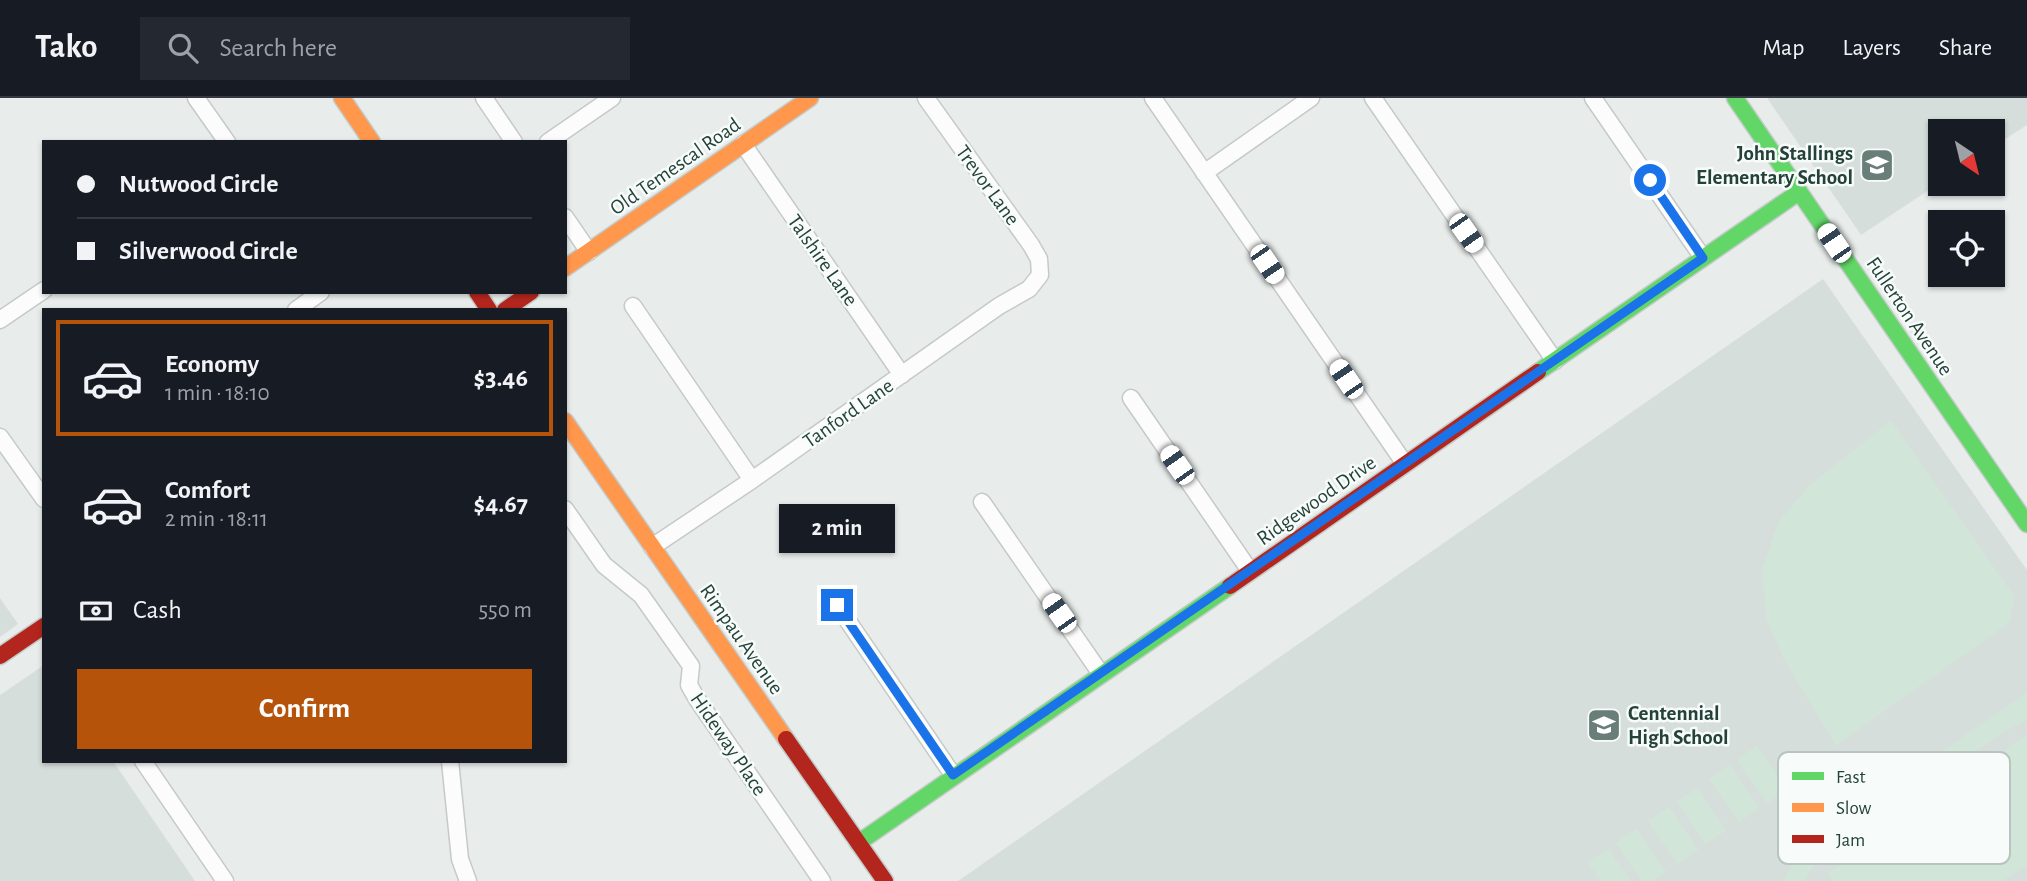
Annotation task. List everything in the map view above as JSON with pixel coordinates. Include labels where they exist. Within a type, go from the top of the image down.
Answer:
[{"type":"street","points":[[196,98],[226,140]]},
{"type":"street","points":[[342,98],[371,140]]},
{"type":"street","points":[[484,98],[513,140]]},
{"type":"street","points":[[551,140],[612,98]]},
{"type":"street","name":"Old Temescal Road","points":[[567,267],[810,98]]},
{"type":"street","name":"Trevor Lane","points":[[926,98],[1031,245],[1039,259],[1040,275]]},
{"type":"street","points":[[1153,98],[1405,464]]},
{"type":"street","points":[[1204,173],[1311,98]]},
{"type":"street","points":[[1373,98],[1555,361]]},
{"type":"street","points":[[1593,98],[1703,258]]},
{"type":"street","name":"Fullerton Avenue","points":[[1735,98],[2027,524]]},
{"type":"street","name":"Talshire Lane","points":[[743,144],[902,375]]},
{"type":"street","name":"Ridgewood Drive","points":[[858,843],[1799,192]]},
{"type":"street","points":[[567,220],[589,252]]},
{"type":"street","name":"Tanford Lane","points":[[652,547],[999,306],[1028,289],[1040,275]]},
{"type":"street","points":[[0,320],[42,291]]},
{"type":"street","points":[[299,308],[318,294]]},
{"type":"street","points":[[508,308],[528,294]]},
{"type":"street","points":[[633,306],[752,480]]},
{"type":"street","points":[[1131,398],[1250,571]]},
{"type":"street","name":"Rimpau Avenue","points":[[567,424],[885,881]]},
{"type":"street","points":[[0,437],[41,490]]},
{"type":"street","points":[[982,502],[1101,674]]},
{"type":"street","name":"Hideway Place","points":[[567,512],[604,565],[641,595],[691,666],[689,685],[697,699],[822,881]]},
{"type":"street","points":[[837,605],[953,775]]},
{"type":"street","points":[[0,656],[42,627]]},
{"type":"street","points":[[144,763],[225,881]]},
{"type":"street","points":[[450,763],[460,859],[468,881]]},
{"type":"shaded area","name":"John Stallings Elementary School","points":[[1767,98],[2027,98],[2027,125],[2006,139],[2006,119],[1928,119],[1928,191],[1861,235]]},
{"type":"shaded area","name":"Centennial High School","points":[[1823,279],[2027,570],[2027,881],[958,881]]},
{"type":"shaded area","points":[[0,598],[18,624],[0,637]]},
{"type":"shaded area","points":[[42,666],[42,763],[114,763],[195,881],[0,881],[0,695]]},
{"type":"green space","points":[[1891,421],[2014,596],[2010,622],[1836,745],[1784,659],[1767,619],[1762,572],[1779,521],[1810,485]]},
{"type":"green space","points":[[2027,693],[2027,720],[1975,752],[1941,752]]},
{"type":"green space","points":[[2025,736],[2027,739],[2027,865],[2003,881],[1833,881],[1828,873],[1841,864],[2010,864],[2010,752],[2002,752]]},
{"type":"green space","points":[[1757,746],[1778,776],[1778,795],[1767,803],[1737,760]]},
{"type":"green space","points":[[1730,765],[1759,808],[1739,822],[1709,779]]},
{"type":"green space","points":[[1697,788],[1726,830],[1706,844],[1677,802]]},
{"type":"green space","points":[[1669,807],[1698,850],[1678,864],[1648,821]]},
{"type":"green space","points":[[1636,829],[1666,872],[1653,881],[1642,881],[1616,843]]},
{"type":"green space","points":[[1608,849],[1631,881],[1601,881],[1588,863]]},
{"type":"green space","points":[[1792,864],[1816,864],[1804,881],[1784,881]]},
{"type":"traffic: fast","points":[[1735,98],[2027,524]]},
{"type":"traffic: fast","points":[[1538,372],[1799,192]]},
{"type":"traffic: fast","points":[[858,843],[1230,586]]},
{"type":"traffic: slow","points":[[342,98],[371,140]]},
{"type":"traffic: slow","points":[[567,267],[810,98]]},
{"type":"traffic: slow","points":[[567,424],[786,739]]},
{"type":"traffic: jam","points":[[478,294],[488,308]]},
{"type":"traffic: jam","points":[[508,308],[528,294]]},
{"type":"traffic: jam","points":[[1230,586],[1538,372]]},
{"type":"traffic: jam","points":[[0,656],[42,627]]},
{"type":"traffic: jam","points":[[786,739],[885,881]]},
{"type":"place","name":"John Stallings Elementary School","points":[[1877,165]]},
{"type":"place","name":"Centennial High School","points":[[1604,725]]},
{"type":"route","points":[[837,605],[953,775],[1703,258],[1650,180]]}]
